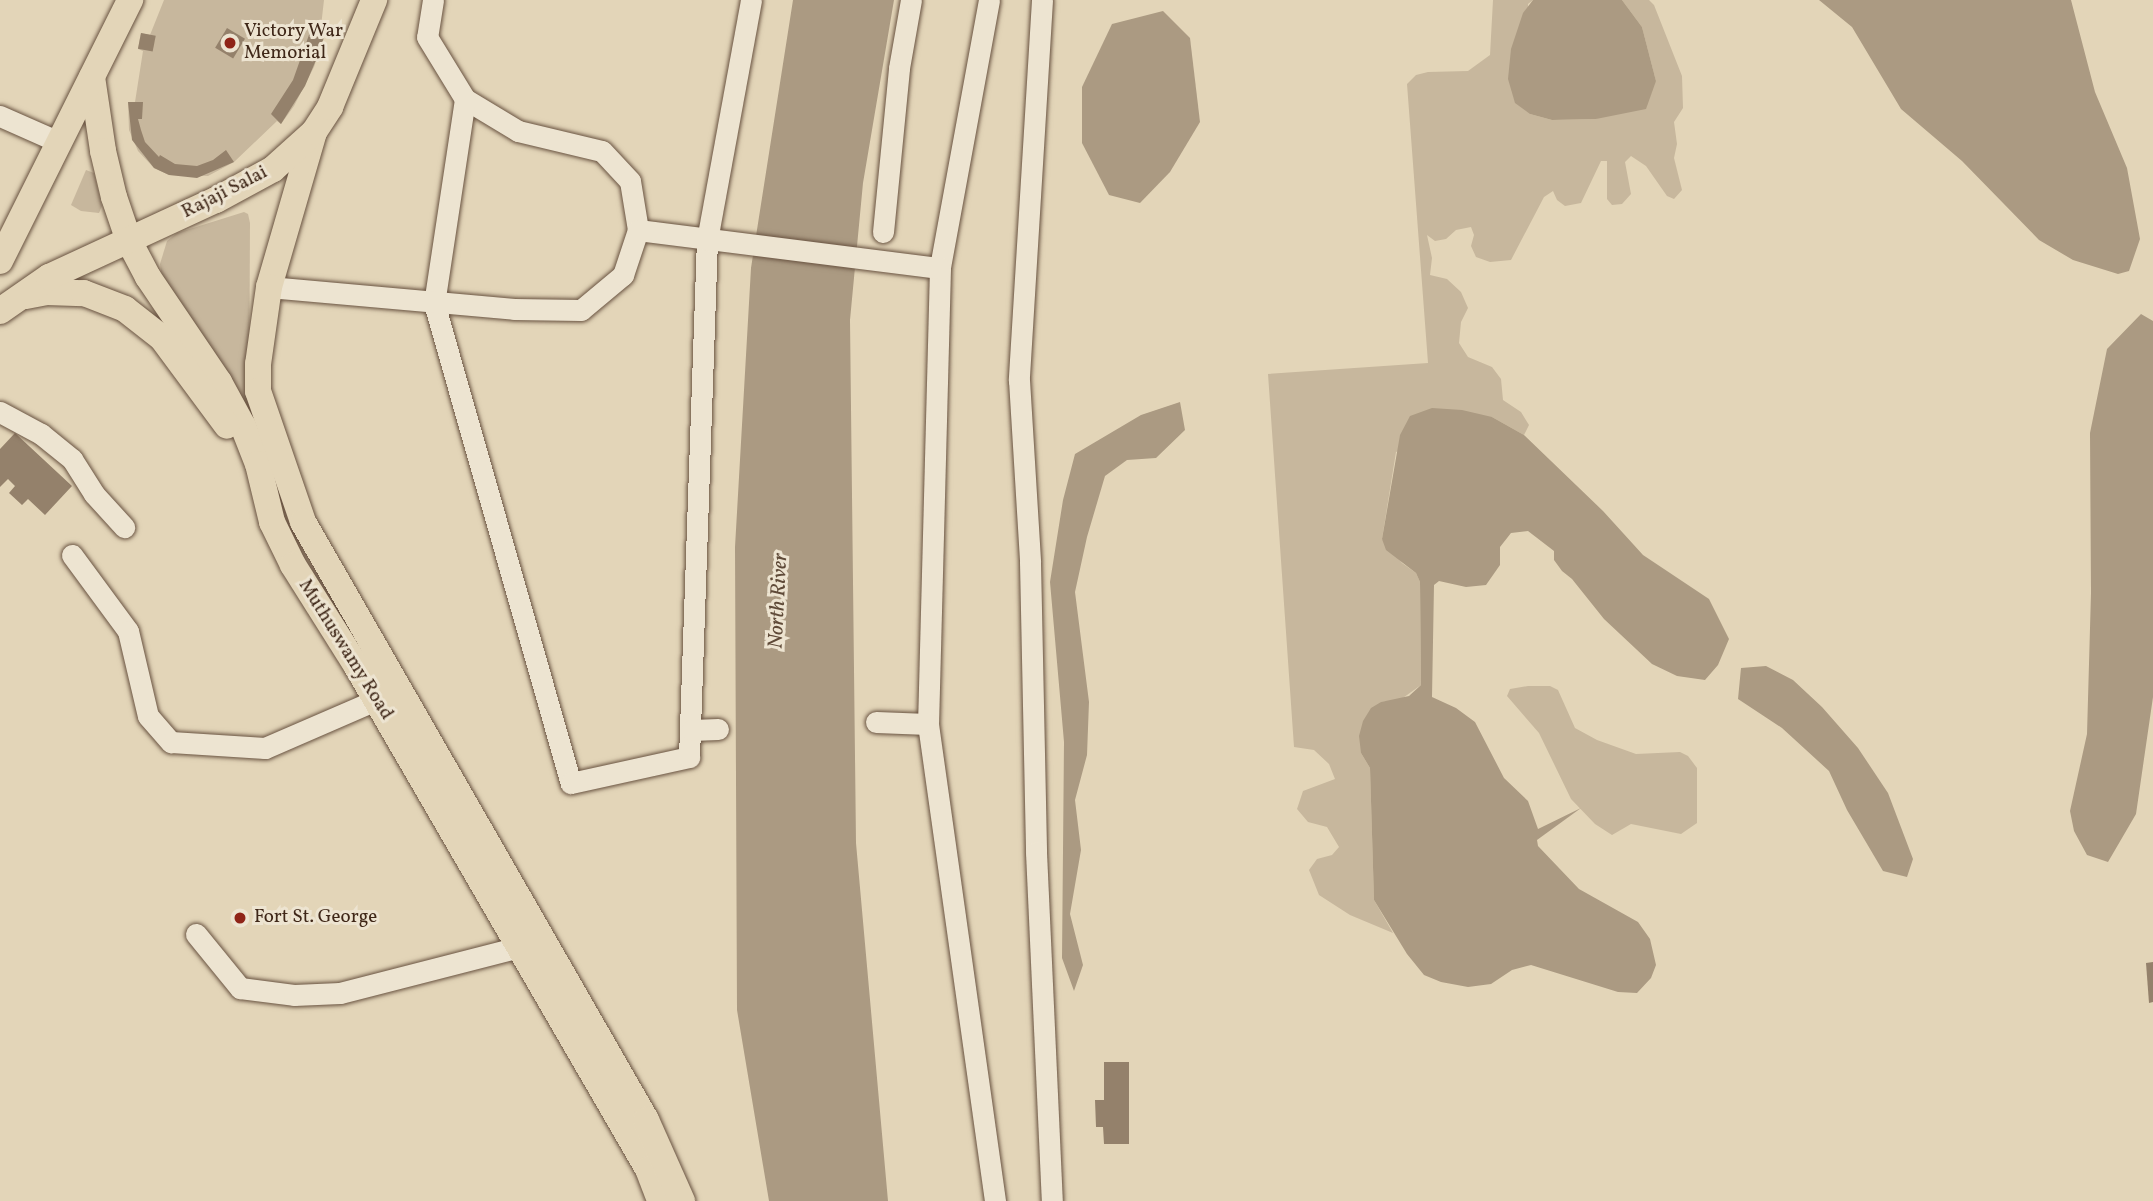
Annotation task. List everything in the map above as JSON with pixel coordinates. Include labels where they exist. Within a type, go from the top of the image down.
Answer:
[{"type":"main road","points":[[0,261],[130,0]]},
{"type":"main road","name":"Rajaji Salai","points":[[3,307],[49,277],[247,184],[272,169],[314,132],[342,82],[371,4]]},
{"type":"main road","name":"Muthuswamy Road","points":[[92,77],[106,163],[129,241],[148,277],[231,401],[255,455],[272,522],[292,565],[376,700],[648,1169],[660,1201]]},
{"type":"main road","name":"Muthuswamy Road","points":[[314,132],[269,287],[258,364],[258,391],[303,522],[646,1120],[682,1201]]},
{"type":"main road","points":[[3,307],[46,292],[67,291],[104,299],[125,309],[162,338],[226,424],[255,455]]},
{"type":"street","points":[[269,287],[514,310],[581,310],[623,275],[638,230],[630,181],[602,151],[518,131],[465,99],[427,37],[433,0]]},
{"type":"street","points":[[465,99],[434,303],[571,783],[689,757],[707,240],[751,0]]},
{"type":"street","points":[[883,232],[899,68],[911,0]]},
{"type":"street","points":[[989,0],[940,268],[928,724],[995,1201]]},
{"type":"street","points":[[1042,0],[1019,380],[1030,562],[1036,852],[1052,1201]]},
{"type":"street","points":[[0,116],[59,142]]},
{"type":"street","points":[[638,230],[738,244],[879,258],[940,268]]},
{"type":"street","points":[[0,412],[41,434],[72,459],[94,494],[124,527]]},
{"type":"street","points":[[72,555],[128,631],[148,716],[171,742],[265,748],[376,700]]},
{"type":"street","points":[[876,722],[928,724]]},
{"type":"street","points":[[692,730],[718,729]]},
{"type":"street","points":[[196,934],[240,988],[294,995],[340,993],[519,947]]},
{"type":"shaded area","points":[[164,0],[324,0],[320,35],[324,37],[314,67],[294,106],[281,124],[277,121],[234,162],[208,176],[169,175],[154,168],[138,151],[129,130],[128,102],[135,102],[143,51],[138,49],[141,33],[150,35]]},
{"type":"shaded area","points":[[1493,0],[1533,0],[1528,4],[1530,114],[1552,120],[1596,119],[1656,81],[1642,27],[1622,0],[1649,0],[1654,5],[1682,76],[1683,108],[1674,122],[1677,144],[1674,158],[1682,190],[1674,199],[1667,196],[1646,166],[1631,156],[1625,162],[1631,194],[1622,204],[1612,205],[1607,199],[1607,161],[1601,161],[1581,203],[1565,206],[1557,200],[1553,191],[1544,197],[1511,260],[1490,262],[1476,257],[1471,246],[1474,235],[1471,227],[1456,230],[1446,239],[1435,241],[1427,235],[1432,258],[1430,275],[1447,279],[1461,292],[1468,308],[1461,322],[1459,343],[1468,357],[1492,367],[1501,379],[1503,400],[1521,412],[1529,425],[1524,435],[1492,417],[1396,452],[1382,539],[1402,563],[1416,573],[1420,582],[1421,685],[1400,700],[1381,702],[1361,753],[1370,768],[1374,900],[1393,933],[1350,915],[1319,895],[1309,870],[1317,859],[1332,855],[1339,847],[1327,827],[1308,822],[1297,809],[1303,791],[1335,779],[1329,764],[1314,750],[1294,747],[1268,374],[1428,363],[1407,84],[1416,75],[1428,72],[1468,71],[1490,55]]},
{"type":"shaded area","points":[[86,170],[94,173],[102,206],[99,213],[81,211],[71,205]]},
{"type":"shaded area","points":[[244,212],[248,214],[250,223],[249,411],[162,277],[160,264],[167,241],[177,233]]},
{"type":"shaded area","points":[[1550,686],[1558,690],[1575,728],[1597,740],[1636,754],[1680,752],[1688,756],[1697,768],[1697,823],[1681,834],[1631,824],[1612,835],[1595,824],[1571,799],[1539,733],[1507,696],[1510,689]]},
{"type":"water","name":"North River","points":[[793,0],[894,0],[863,183],[850,320],[856,843],[888,1201],[769,1201],[737,1010],[735,547],[751,268]]},
{"type":"water","points":[[1533,0],[1622,0],[1642,27],[1656,81],[1646,109],[1596,119],[1552,120],[1530,114],[1515,103],[1508,79],[1511,49],[1523,13]]},
{"type":"water","points":[[1819,0],[2071,0],[2095,92],[2127,168],[2140,239],[2129,271],[2118,274],[2073,260],[2039,240],[1962,161],[1901,109],[1852,27]]},
{"type":"water","points":[[1163,11],[1190,38],[1200,122],[1170,172],[1140,203],[1109,195],[1082,143],[1082,87],[1112,24]]},
{"type":"water","points":[[2141,314],[2153,321],[2153,697],[2136,814],[2108,862],[2087,855],[2074,831],[2070,811],[2087,734],[2091,593],[2090,433],[2107,349]]},
{"type":"water","points":[[1180,402],[1185,430],[1156,458],[1127,460],[1105,476],[1087,537],[1075,592],[1089,702],[1087,755],[1075,800],[1081,850],[1070,914],[1083,965],[1074,991],[1062,958],[1064,742],[1050,582],[1063,500],[1075,454],[1141,415]]},
{"type":"water","points":[[1432,408],[1462,410],[1492,417],[1524,435],[1603,511],[1643,555],[1709,599],[1729,639],[1718,665],[1705,680],[1677,676],[1652,664],[1604,619],[1572,579],[1562,571],[1554,560],[1554,551],[1528,531],[1511,533],[1500,547],[1500,565],[1486,585],[1466,587],[1439,581],[1434,585],[1432,697],[1456,708],[1475,722],[1504,778],[1528,801],[1538,829],[1581,808],[1537,840],[1538,846],[1579,889],[1638,922],[1650,939],[1656,965],[1651,978],[1637,993],[1618,992],[1531,965],[1512,970],[1491,984],[1468,987],[1441,982],[1424,975],[1407,954],[1374,900],[1370,768],[1361,753],[1359,736],[1363,721],[1371,708],[1381,702],[1409,696],[1421,685],[1420,582],[1416,573],[1386,550],[1382,539],[1400,435],[1410,416]]},
{"type":"water","points":[[1766,666],[1793,680],[1822,707],[1858,748],[1888,793],[1913,859],[1907,877],[1883,871],[1847,810],[1829,771],[1782,728],[1738,699],[1741,668]]},
{"type":"building","name":"Victory War Memorial","points":[[227,28],[245,39],[233,59],[215,48]]},
{"type":"building","points":[[310,32],[324,37],[319,53],[305,86],[281,124],[271,114],[293,80]]},
{"type":"building","points":[[141,33],[156,36],[153,52],[138,49]]},
{"type":"building","points":[[128,102],[143,102],[142,119],[138,119],[141,130],[145,142],[159,157],[160,155],[175,164],[197,166],[213,160],[226,150],[234,162],[197,178],[169,175],[154,168],[132,140]]},
{"type":"building","points":[[15,433],[72,486],[45,515],[28,499],[22,505],[9,493],[15,486],[8,479],[0,487],[0,449]]},
{"type":"building","points":[[2153,962],[2153,1002],[2149,1003],[2146,963]]},
{"type":"building","points":[[1104,1062],[1129,1062],[1129,1144],[1104,1144],[1103,1127],[1096,1127],[1095,1100],[1104,1100]]},
{"type":"place","name":"Victory War Memorial","points":[[230,43]]},
{"type":"place","name":"Fort St. George","points":[[240,918]]}]
